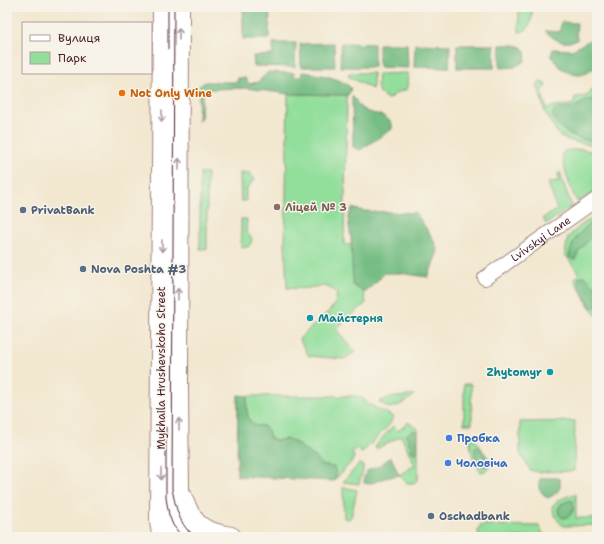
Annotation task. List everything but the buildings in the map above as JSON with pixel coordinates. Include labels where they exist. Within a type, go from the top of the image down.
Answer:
[{"type":"main road","name":"Mykhaila Hrushevskoho Street","points":[[163,7],[160,522],[162,533],[165,537]]},
{"type":"main road","name":"Mykhaila Hrushevskoho Street","points":[[175,537],[178,533],[180,491],[178,390],[179,7]]},
{"type":"main road","points":[[180,491],[188,513],[194,522],[204,530],[231,537]]},
{"type":"street","name":"Lvivskyi Lane","points":[[485,278],[597,199]]},
{"type":"green space","points":[[243,7],[270,7],[269,39],[243,39]]},
{"type":"green space","points":[[519,7],[533,7],[528,27],[526,30],[519,32]]},
{"type":"green space","points":[[561,22],[577,23],[576,35],[578,39],[564,42],[557,40],[545,31],[560,32]]},
{"type":"green space","points":[[597,36],[597,66],[589,72],[575,75],[566,71],[562,69],[551,55],[553,49],[572,50]]},
{"type":"green space","points":[[273,43],[296,43],[295,67],[254,66],[253,56],[273,55]]},
{"type":"green space","points":[[334,43],[335,67],[301,67],[300,44]]},
{"type":"green space","points":[[341,43],[374,44],[374,67],[340,67]]},
{"type":"green space","points":[[379,44],[407,44],[408,68],[379,67]]},
{"type":"green space","points":[[415,44],[450,45],[449,68],[414,67]]},
{"type":"green space","points":[[457,45],[494,45],[494,68],[457,68]]},
{"type":"green space","points":[[500,45],[514,45],[522,48],[524,50],[525,61],[514,67],[500,68]]},
{"type":"green space","points":[[268,72],[294,73],[294,77],[301,77],[302,72],[321,75],[341,81],[351,88],[349,94],[346,95],[288,94],[246,88],[211,89],[205,93],[202,98],[201,117],[198,121],[199,86],[205,82],[237,82],[238,78],[245,78],[249,84],[258,82]]},
{"type":"green space","points":[[349,73],[373,73],[372,89],[348,76]]},
{"type":"green space","points":[[408,73],[407,89],[396,93],[391,98],[387,99],[380,93],[377,86],[378,74]]},
{"type":"green space","points":[[540,82],[546,85],[542,93],[548,109],[555,106],[574,103],[575,97],[587,96],[595,86],[597,86],[597,146],[575,142],[560,137],[545,112],[537,84]]},
{"type":"green space","points":[[288,94],[347,95],[344,244],[355,246],[355,259],[366,303],[336,329],[355,352],[344,359],[309,356],[299,339],[332,308],[337,294],[333,290],[323,286],[287,288],[285,243]]},
{"type":"green space","points":[[352,96],[364,110],[384,117],[392,124],[392,129],[360,150],[353,147]]},
{"type":"green space","points":[[597,98],[597,141],[585,140],[573,136],[563,130],[554,120],[553,114],[555,109],[575,107],[583,102]]},
{"type":"green space","points":[[582,149],[597,153],[597,163],[595,164],[595,192],[577,202],[564,167],[562,154],[564,151]]},
{"type":"green space","points":[[200,173],[207,173],[207,249],[200,249]]},
{"type":"green space","points":[[240,173],[250,173],[254,177],[253,181],[246,190],[246,201],[241,201]]},
{"type":"green space","points":[[558,173],[561,173],[562,180],[572,206],[546,224],[543,218],[557,210],[548,182],[559,181]]},
{"type":"green space","points":[[352,208],[363,211],[416,213],[433,239],[438,251],[428,277],[399,273],[385,273],[366,292],[353,285],[351,239],[348,218]]},
{"type":"green space","points":[[597,214],[597,316],[589,306],[574,279],[579,274],[565,254],[568,237]]},
{"type":"green space","points":[[597,218],[597,230],[579,251],[575,260],[569,257],[572,245],[578,235]]},
{"type":"green space","points":[[241,219],[247,219],[246,232],[252,238],[248,247],[241,247]]},
{"type":"green space","points":[[585,276],[597,288],[597,305],[593,308],[590,306],[578,282],[579,277]]},
{"type":"green space","points":[[464,384],[471,384],[472,424],[464,424]]},
{"type":"green space","points":[[238,395],[248,396],[247,413],[253,424],[257,426],[264,426],[268,430],[270,438],[276,441],[286,439],[291,440],[316,458],[321,465],[334,467],[336,475],[334,481],[237,476]]},
{"type":"green space","points":[[414,395],[403,403],[389,408],[379,402],[388,398]]},
{"type":"green space","points":[[248,396],[358,396],[365,400],[368,404],[394,417],[389,425],[362,453],[357,449],[352,452],[354,457],[353,460],[334,481],[336,475],[321,465],[316,458],[293,441],[268,440],[264,426],[257,426],[253,424],[247,413]]},
{"type":"green space","points":[[575,421],[574,471],[537,472],[530,470],[520,453],[520,422]]},
{"type":"green space","points":[[408,422],[418,429],[418,479],[414,483],[407,483],[399,475],[415,465],[401,436],[376,449],[375,447],[393,426],[397,430],[400,430]]},
{"type":"green space","points":[[412,431],[416,431],[417,434],[417,451],[415,454],[413,453],[406,435]]},
{"type":"green space","points":[[470,437],[474,438],[491,462],[485,471],[481,472],[474,460],[471,451]]},
{"type":"green space","points":[[478,446],[487,459],[488,465],[486,466],[482,466],[475,456],[475,447]]},
{"type":"green space","points":[[391,457],[399,475],[369,484],[364,483],[364,477],[367,471],[379,466]]},
{"type":"green space","points":[[359,464],[363,466],[363,470],[359,484],[343,482]]},
{"type":"green space","points":[[541,478],[559,479],[560,486],[558,491],[547,498],[539,489],[539,481]]},
{"type":"green space","points":[[343,487],[357,490],[351,517],[349,519],[344,518]]},
{"type":"green space","points":[[576,494],[576,518],[597,518],[597,525],[564,526],[558,520],[552,506],[563,498]]},
{"type":"green space","points":[[570,500],[573,501],[574,507],[572,513],[568,517],[562,518],[559,515],[558,509],[561,504]]},
{"type":"green space","points":[[480,526],[539,526],[545,537],[479,537],[478,531]]},
{"type":"tram line","points":[[168,7],[168,49]]},
{"type":"tram line","points":[[174,7],[172,489],[179,516],[185,527],[195,537]]},
{"type":"tram line","points":[[166,427],[166,498],[169,515],[173,525],[182,537]]},
{"type":"place","name":"Not Only Wine","points":[[122,93]]},
{"type":"place","name":"Ліцей № 3","points":[[277,207]]},
{"type":"place","name":"PrivatBank","points":[[23,210]]},
{"type":"place","name":"Nova Poshta #3","points":[[83,269]]},
{"type":"place","name":"Майстерня","points":[[310,318]]},
{"type":"place","name":"Zhytomyr","points":[[550,372]]},
{"type":"place","name":"Пробка","points":[[449,438]]},
{"type":"place","name":"Чоловіча","points":[[448,463]]},
{"type":"place","name":"Oschadbank","points":[[431,516]]}]
